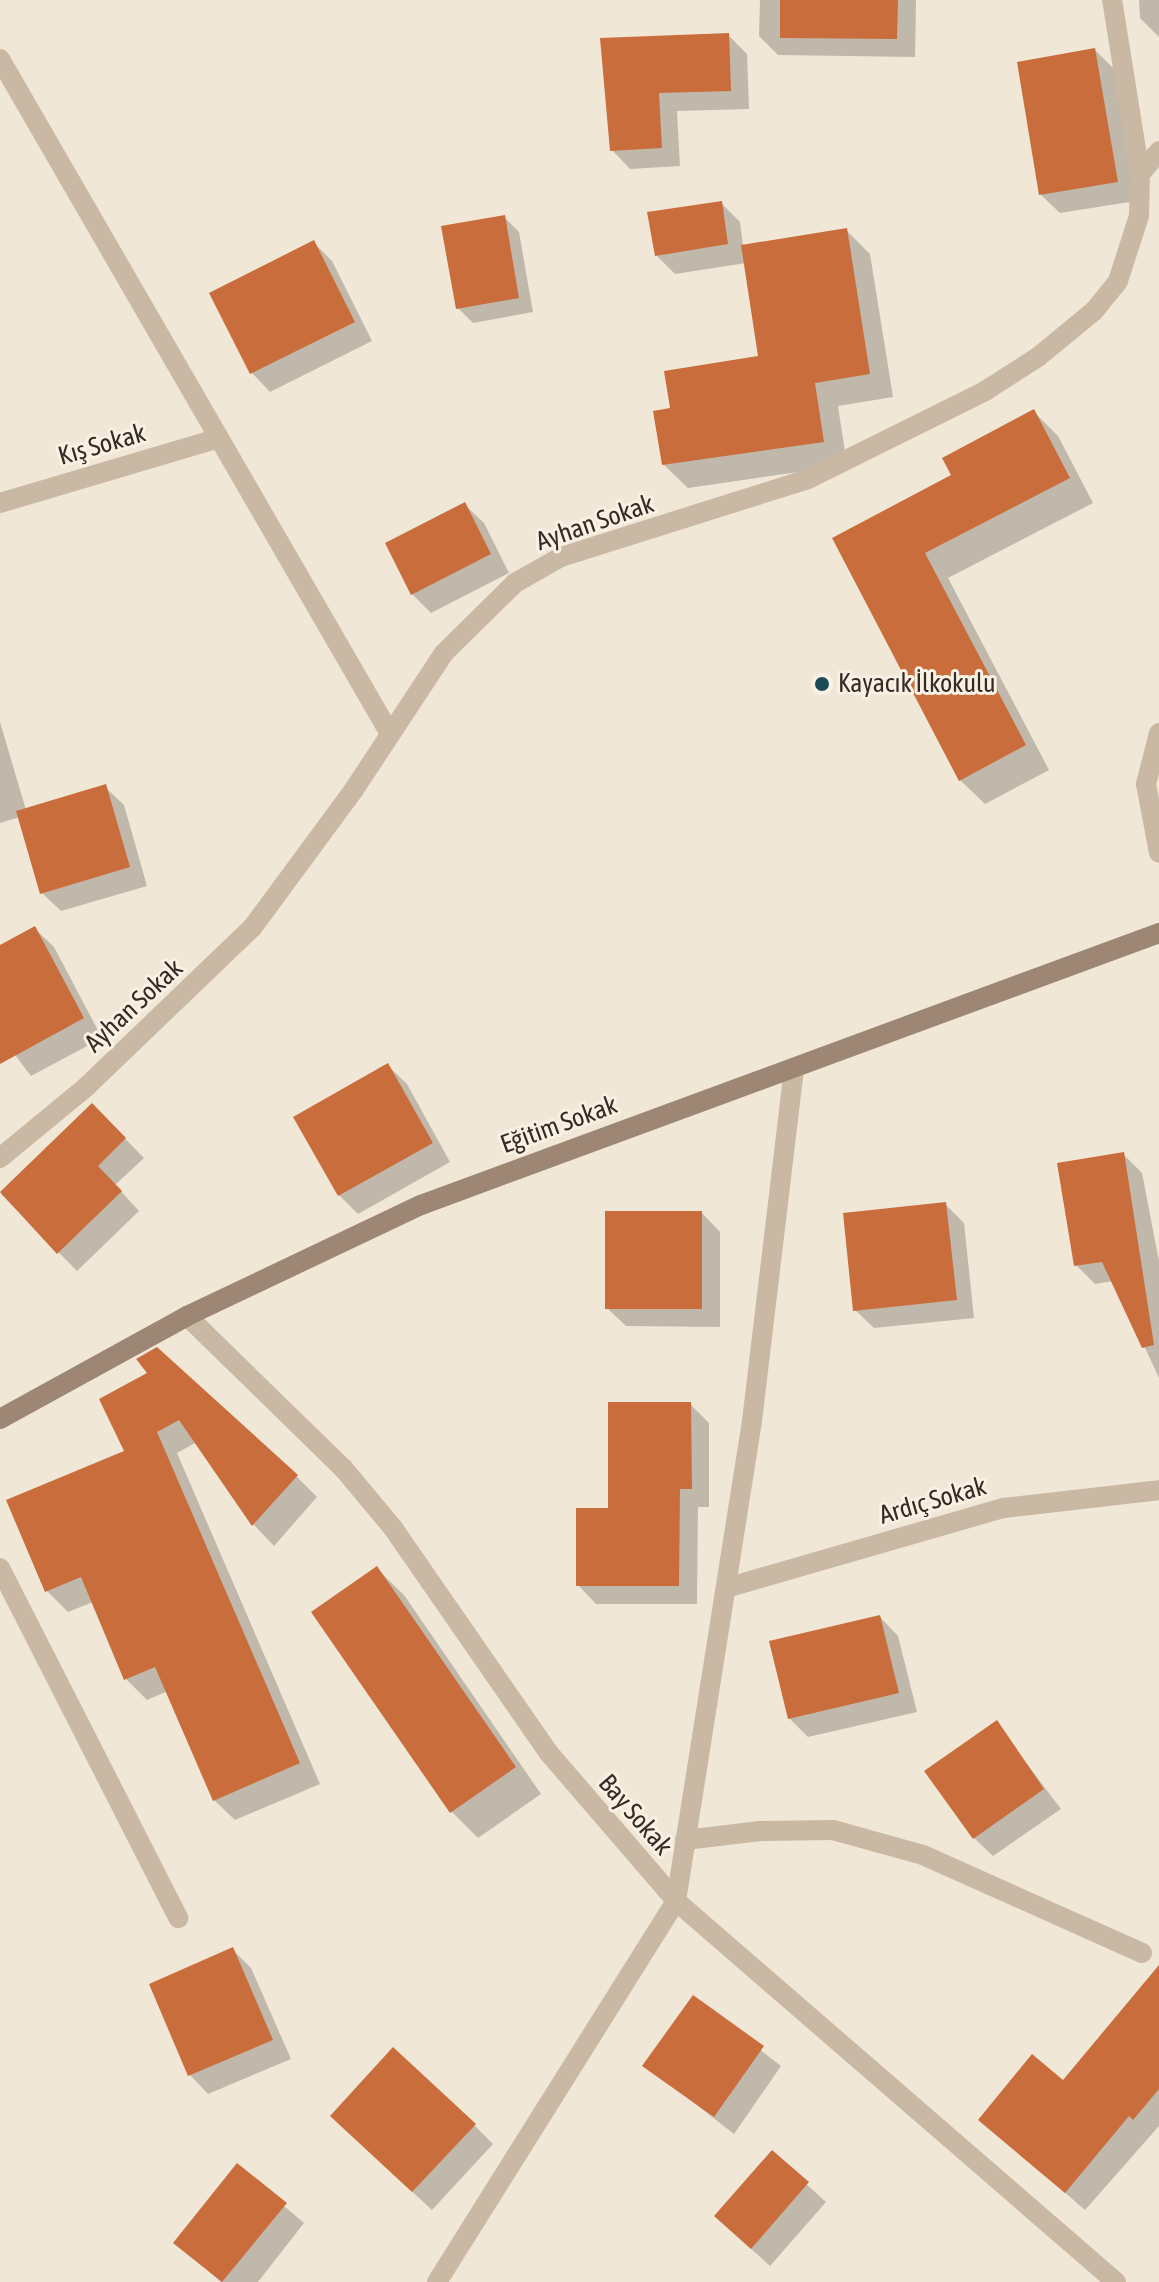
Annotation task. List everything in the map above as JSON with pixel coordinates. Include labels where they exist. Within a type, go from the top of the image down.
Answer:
[{"type":"street","name":"Ayhan Sokak","points":[[0,1158],[86,1087],[252,928],[299,870],[444,653],[515,583],[561,557],[808,479],[985,391],[1038,357],[1094,311],[1118,281],[1139,216],[1140,174],[1112,0]]},
{"type":"street","points":[[2,68],[390,734]]},
{"type":"street","points":[[1140,174],[1159,151]]},
{"type":"street","name":"Kış Sokak","points":[[0,503],[219,438]]},
{"type":"street","points":[[1159,733],[1146,784],[1159,853]]},
{"type":"street","name":"Eğitim Sokak","points":[[0,1419],[187,1316],[421,1205],[1159,933]]},
{"type":"street","points":[[437,2282],[676,1901],[752,1421],[794,1069]]},
{"type":"street","name":"Bay Sokak","points":[[187,1316],[343,1468],[393,1528],[548,1752],[676,1901],[1116,2282]]},
{"type":"street","name":"Ardıç Sokak","points":[[726,1588],[1004,1508],[1159,1490]]},
{"type":"street","points":[[0,1568],[178,1918]]},
{"type":"street","points":[[685,1840],[760,1831],[833,1830],[923,1855],[989,1881],[1142,1953]]},
{"type":"building","points":[[780,0],[898,0],[897,39],[780,38]]},
{"type":"building","points":[[729,33],[731,91],[659,93],[662,148],[610,151],[600,38]]},
{"type":"building","points":[[1095,48],[1118,182],[1039,195],[1017,62]]},
{"type":"building","points":[[722,201],[728,244],[655,256],[647,212]]},
{"type":"building","points":[[505,215],[519,298],[456,309],[441,226]]},
{"type":"building","points":[[847,228],[870,374],[815,383],[824,442],[662,465],[653,411],[670,408],[664,371],[758,356],[741,245]]},
{"type":"building","points":[[314,240],[355,322],[250,374],[209,293]]},
{"type":"building","points":[[1034,409],[1070,478],[925,553],[1026,745],[959,781],[832,538],[951,475],[942,458]]},
{"type":"building","points":[[465,502],[491,554],[411,595],[385,543]]},
{"type":"building","points":[[106,784],[130,867],[40,894],[16,811]]},
{"type":"building","points":[[35,926],[84,1018],[0,1064],[0,945]]},
{"type":"building","points":[[388,1063],[433,1143],[338,1196],[293,1117]]},
{"type":"building","points":[[92,1103],[126,1138],[98,1166],[122,1191],[57,1254],[0,1192]]},
{"type":"building","points":[[1124,1152],[1154,1345],[1142,1348],[1102,1262],[1074,1266],[1057,1163]]},
{"type":"building","points":[[946,1202],[957,1300],[853,1311],[843,1213]]},
{"type":"building","points":[[605,1211],[702,1211],[702,1309],[605,1309]]},
{"type":"building","points":[[157,1347],[298,1475],[252,1526],[179,1420],[157,1432],[300,1763],[213,1801],[155,1667],[124,1680],[81,1577],[45,1592],[6,1500],[124,1451],[99,1399],[147,1373],[136,1359]]},
{"type":"building","points":[[608,1402],[691,1402],[692,1489],[680,1489],[679,1586],[576,1586],[576,1508],[608,1508]]},
{"type":"building","points":[[377,1566],[516,1767],[450,1813],[311,1612]]},
{"type":"building","points":[[880,1615],[899,1693],[788,1719],[769,1641]]},
{"type":"building","points":[[997,1720],[1044,1789],[973,1839],[924,1771]]},
{"type":"building","points":[[233,1947],[273,2040],[188,2076],[149,1984]]},
{"type":"building","points":[[1159,1965],[1159,2089],[1133,2120],[1129,2116],[1065,2193],[978,2120],[1032,2054],[1063,2080]]},
{"type":"building","points":[[693,1995],[764,2046],[714,2117],[642,2066]]},
{"type":"building","points":[[393,2047],[476,2124],[412,2192],[330,2116]]},
{"type":"building","points":[[772,2150],[809,2182],[751,2249],[714,2216]]},
{"type":"building","points":[[237,2163],[287,2203],[222,2282],[173,2243]]},
{"type":"place","name":"Kayacık İlkokulu","points":[[822,684]]}]
